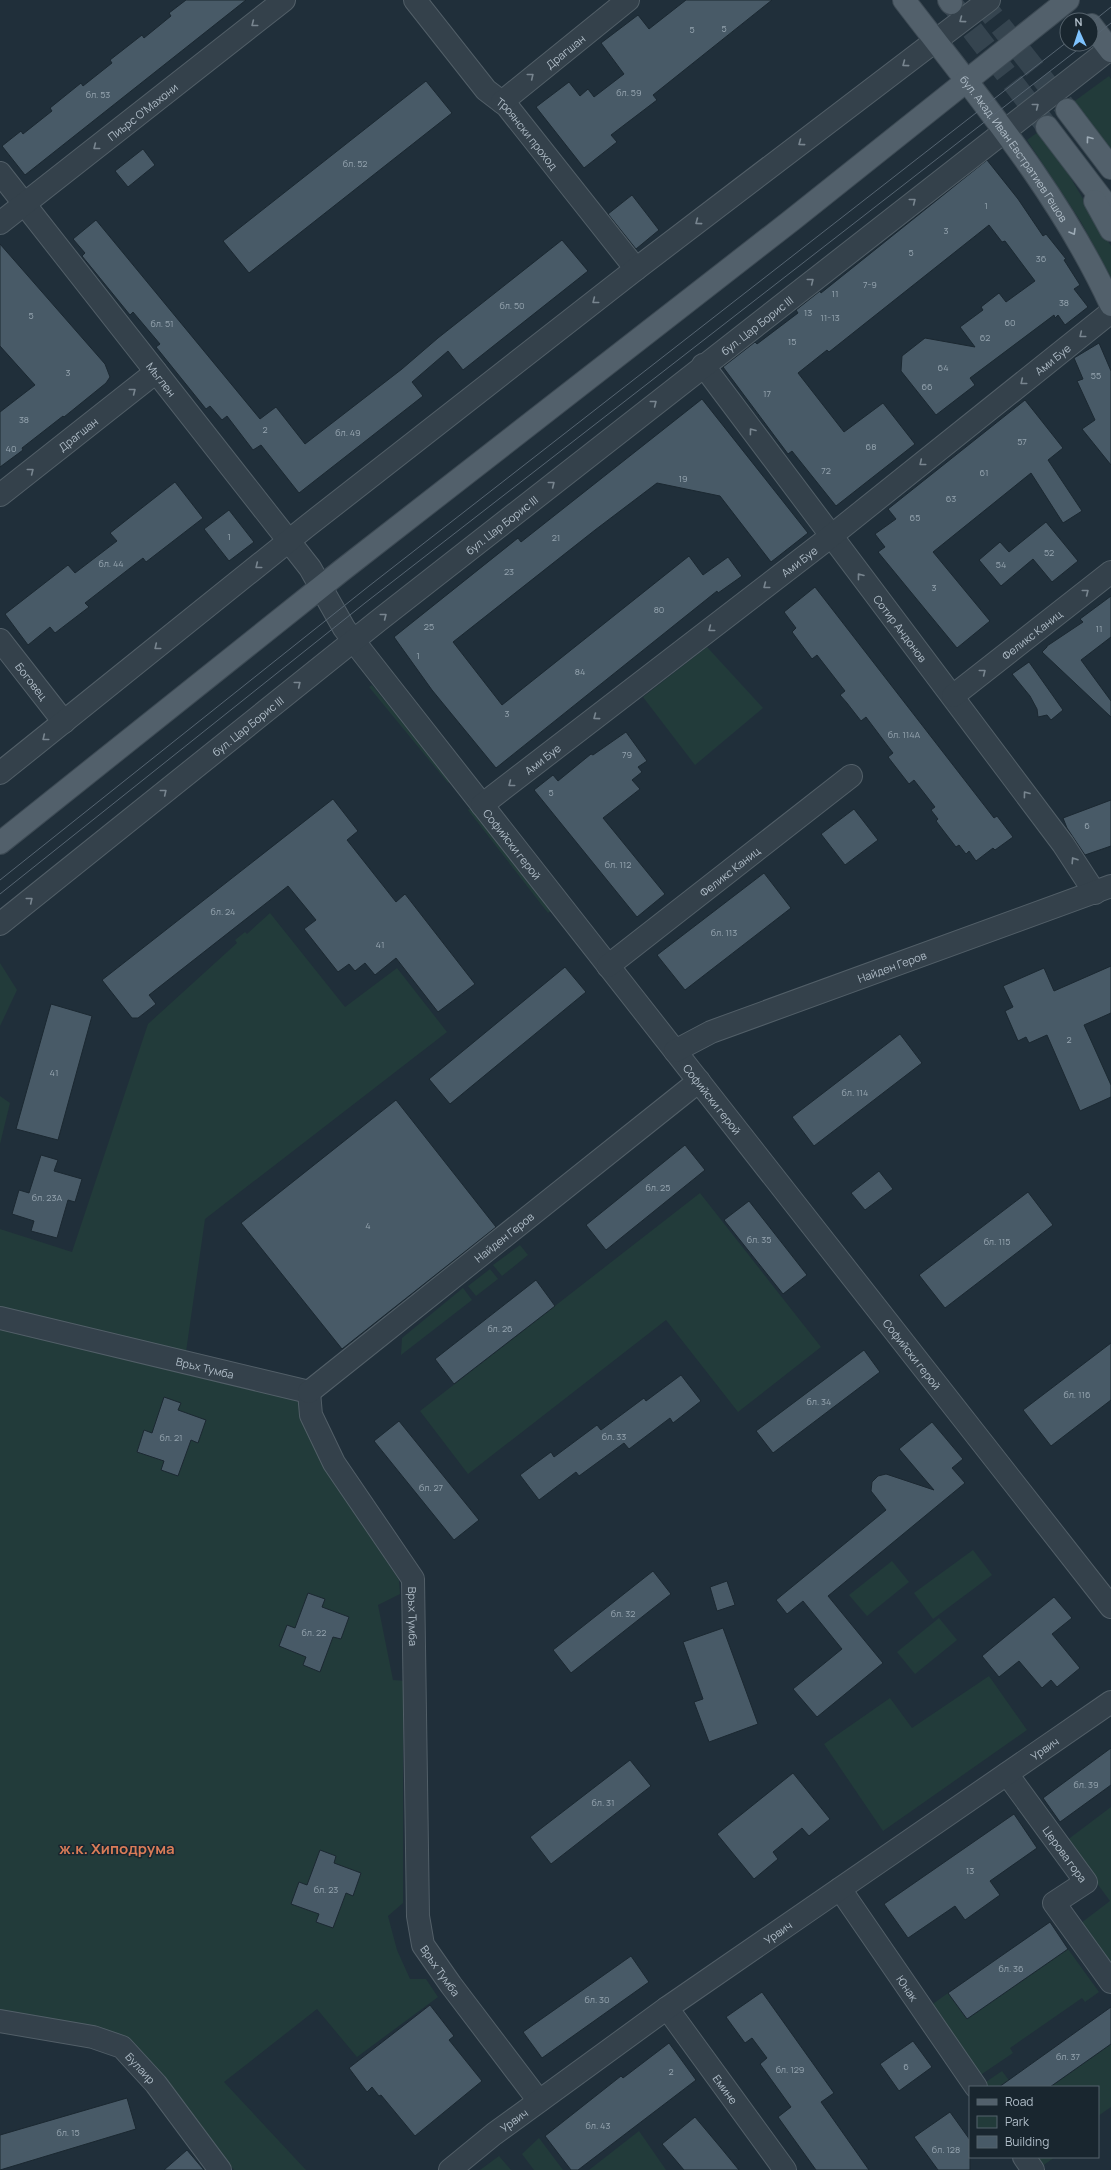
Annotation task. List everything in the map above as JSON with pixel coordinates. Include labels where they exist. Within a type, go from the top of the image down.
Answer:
[{"type":"main road","name":"бул. Акад. Иван Евстратиев Гешов","points":[[904,0],[1005,130],[1066,219],[1096,273],[1111,305]]},
{"type":"main road","points":[[0,843],[322,587],[792,220],[1070,0],[1080,12]]},
{"type":"main road","points":[[1099,35],[1111,49]]},
{"type":"main road","points":[[1067,110],[1111,168]]},
{"type":"main road","points":[[1047,126],[1111,211]]},
{"type":"main road","points":[[1077,166],[1111,230]]},
{"type":"street","name":"Пиърс О'Махони","points":[[0,223],[284,0]]},
{"type":"street","name":"Троянски проход","points":[[415,0],[486,90],[508,106],[636,269]]},
{"type":"street","name":"Драгшан","points":[[502,102],[628,0]]},
{"type":"street","points":[[0,773],[288,541],[636,269],[989,0]]},
{"type":"street","name":"бул. Цар Борис III","points":[[0,924],[353,640],[703,365],[1111,49]]},
{"type":"street","name":"Мъглен","points":[[0,173],[288,541],[322,587]]},
{"type":"street","name":"Ами Буе","points":[[482,805],[830,537],[1111,312]]},
{"type":"street","name":"Сотир Андонов","points":[[703,365],[830,537],[953,696],[1063,844],[1103,889]]},
{"type":"street","name":"Драгшан","points":[[0,495],[156,372]]},
{"type":"street","name":"Феликс Каниц","points":[[953,696],[1111,572]]},
{"type":"street","name":"Софийски герой","points":[[322,587],[341,622],[353,640],[1111,1607]]},
{"type":"street","name":"Боговец","points":[[0,640],[64,722]]},
{"type":"street","name":"Феликс Каниц","points":[[608,966],[851,776]]},
{"type":"street","name":"Найден Геров","points":[[675,1051],[711,1032],[1103,889]]},
{"type":"street","name":"Найден Геров","points":[[309,1392],[699,1081]]},
{"type":"street","name":"Връх Тумба","points":[[0,1318],[309,1392],[311,1415],[334,1463],[413,1579],[418,1916],[423,1945],[538,2101]]},
{"type":"street","name":"Урвич","points":[[450,2170],[538,2101],[667,2008],[1111,1702]]},
{"type":"street","name":"Церова гора","points":[[1007,1774],[1086,1882],[1054,1903],[1111,1982]]},
{"type":"street","name":"Юнак","points":[[840,1890],[975,2086]]},
{"type":"street","name":"Емине","points":[[667,2008],[785,2170]]},
{"type":"street","name":"Булаир","points":[[0,2021],[93,2037],[122,2047],[156,2084],[220,2170]]},
{"type":"street","points":[[1025,2158],[1033,2170]]},
{"type":"green space","points":[[1109,76],[1111,79],[1111,151],[1072,103]]},
{"type":"green space","points":[[1038,132],[1063,165],[1111,246],[1111,278],[1081,222],[1027,140]]},
{"type":"green space","points":[[707,647],[763,708],[695,765],[643,697]]},
{"type":"green space","points":[[372,685],[451,781],[448,783],[369,687]]},
{"type":"green space","points":[[471,808],[551,911],[548,913],[468,810]]},
{"type":"green space","points":[[270,913],[345,1007],[397,968],[447,1032],[205,1219],[183,1373],[299,1400],[325,1467],[399,1580],[400,1594],[378,1605],[393,1680],[406,1681],[403,1718],[403,1903],[388,1916],[397,1950],[410,1979],[426,1979],[438,1997],[357,2057],[317,2009],[224,2082],[306,2170],[234,2170],[127,2041],[0,2011],[0,1229],[72,1252],[148,1024],[237,943],[235,940],[245,932],[247,934]]},
{"type":"green space","points":[[0,963],[17,990],[0,1026]]},
{"type":"green space","points":[[0,1096],[10,1103],[0,1144]]},
{"type":"green space","points":[[700,1193],[821,1347],[738,1412],[666,1320],[468,1474],[420,1411]]},
{"type":"green space","points":[[520,1245],[528,1255],[502,1276],[493,1265]]},
{"type":"green space","points":[[490,1269],[498,1279],[476,1296],[468,1286]]},
{"type":"green space","points":[[463,1288],[472,1300],[401,1355],[402,1338]]},
{"type":"green space","points":[[973,1550],[992,1575],[933,1619],[914,1593]]},
{"type":"green space","points":[[892,1561],[909,1582],[867,1616],[849,1595]]},
{"type":"green space","points":[[939,1618],[957,1640],[915,1674],[897,1652]]},
{"type":"green space","points":[[989,1676],[1027,1730],[883,1831],[824,1744],[890,1698],[912,1728]]},
{"type":"green space","points":[[1111,1807],[1111,1966],[1081,1923],[1110,1901],[1066,1841]]},
{"type":"green space","points":[[1068,1949],[1099,1992],[1085,2002],[1082,1998],[1010,2048],[1013,2053],[979,2076],[930,2006],[948,1993],[967,2019]]},
{"type":"green space","points":[[1111,2044],[1111,2107],[1099,2115],[1099,2086],[1051,2086]]},
{"type":"green space","points":[[1002,2071],[1013,2086],[984,2086],[983,2084]]},
{"type":"green space","points":[[639,2131],[666,2170],[589,2170]]},
{"type":"green space","points":[[539,2138],[563,2170],[534,2170],[522,2154]]},
{"type":"green space","points":[[499,2156],[511,2170],[480,2170]]},
{"type":"green space","points":[[1035,2158],[1054,2158],[1041,2167]]},
{"type":"building","points":[[186,0],[246,0],[25,175],[2,146],[21,131],[23,134],[52,111],[50,108],[81,83],[83,86],[112,63],[110,60],[142,35],[144,38],[171,16],[169,13]]},
{"type":"building","points":[[686,0],[772,0],[653,95],[657,100],[611,135],[617,142],[584,168],[536,107],[569,82],[580,96],[588,89],[594,97],[624,74],[601,43],[638,15],[649,29]]},
{"type":"building","points":[[426,81],[452,113],[249,273],[223,241]]},
{"type":"building","points":[[143,149],[155,165],[128,187],[115,171]]},
{"type":"building","points":[[987,160],[1018,199],[1043,236],[1046,234],[1066,259],[1064,260],[1080,285],[1074,289],[1088,307],[1065,325],[1058,315],[1055,318],[1054,315],[970,378],[975,385],[936,415],[901,371],[902,356],[925,338],[975,347],[960,327],[983,310],[981,307],[999,293],[1006,302],[1035,281],[1005,241],[1002,242],[989,225],[829,352],[827,350],[798,373],[844,432],[883,403],[915,444],[836,506],[792,451],[788,454],[723,367],[755,342],[757,344],[798,313],[796,310],[820,291],[821,293]]},
{"type":"building","points":[[632,195],[659,230],[636,249],[608,214]]},
{"type":"building","points":[[96,220],[260,419],[276,407],[305,444],[402,369],[438,338],[562,240],[588,271],[463,370],[448,351],[412,382],[423,396],[299,493],[261,445],[253,450],[227,416],[222,420],[210,406],[206,409],[156,347],[160,344],[133,312],[130,315],[82,256],[85,253],[73,239]]},
{"type":"building","points":[[0,244],[105,364],[110,377],[106,383],[22,448],[23,450],[0,467],[0,412],[35,385],[0,346]]},
{"type":"building","points":[[1099,343],[1111,371],[1111,465],[1082,429],[1095,420],[1077,381],[1083,379],[1074,358]]},
{"type":"building","points":[[702,399],[808,533],[771,562],[720,496],[657,483],[453,642],[502,705],[689,556],[703,575],[728,557],[742,576],[718,593],[717,591],[496,768],[432,690],[394,637],[518,538],[521,542]]},
{"type":"building","points":[[1025,400],[1063,448],[1048,460],[1082,511],[1063,523],[1031,473],[933,552],[990,621],[957,648],[878,552],[885,547],[875,534],[896,519],[888,509]]},
{"type":"building","points":[[175,482],[203,518],[146,562],[143,558],[85,603],[89,607],[55,633],[50,627],[28,645],[5,614],[68,565],[75,573],[117,541],[110,533]]},
{"type":"building","points":[[229,510],[254,542],[229,561],[204,529]]},
{"type":"building","points":[[1046,522],[1078,561],[1052,582],[1033,559],[1001,586],[979,560],[1000,542],[1009,552]]},
{"type":"building","points":[[815,587],[994,818],[997,816],[1013,837],[995,850],[993,848],[976,861],[969,851],[966,854],[959,845],[956,847],[936,821],[938,819],[931,810],[935,807],[914,780],[909,784],[888,757],[893,753],[866,717],[861,721],[840,695],[845,691],[817,655],[812,659],[792,632],[796,628],[784,612]]},
{"type":"building","points":[[1111,596],[1111,637],[1081,660],[1111,701],[1111,717],[1042,652],[1047,646],[1083,622],[1080,619]]},
{"type":"building","points":[[1029,662],[1063,710],[1051,720],[1047,715],[1038,717],[1037,709],[1030,696],[1012,674]]},
{"type":"building","points":[[626,732],[647,761],[638,767],[642,772],[632,780],[640,789],[603,818],[665,894],[637,917],[534,790],[553,775],[558,781],[591,754],[593,755]]},
{"type":"building","points":[[333,799],[358,831],[347,840],[396,902],[405,894],[475,984],[438,1012],[396,958],[375,975],[365,963],[355,971],[349,964],[338,972],[304,929],[316,920],[288,886],[149,995],[156,1004],[138,1018],[132,1018],[102,980]]},
{"type":"building","points":[[1111,800],[1111,846],[1085,855],[1067,828],[1063,818]]},
{"type":"building","points":[[854,809],[878,840],[845,865],[821,834]]},
{"type":"building","points":[[764,873],[791,908],[685,990],[657,955]]},
{"type":"building","points":[[1111,966],[1111,1013],[1084,1025],[1111,1085],[1111,1097],[1080,1111],[1047,1035],[1029,1043],[1026,1037],[1018,1041],[1005,1011],[1013,1007],[1003,986],[1044,968],[1054,991]]},
{"type":"building","points":[[565,967],[586,992],[450,1104],[429,1079]]},
{"type":"building","points":[[51,1004],[92,1016],[58,1140],[16,1129]]},
{"type":"building","points":[[900,1034],[922,1063],[814,1146],[792,1117]]},
{"type":"building","points":[[396,1100],[496,1227],[342,1349],[241,1223]]},
{"type":"building","points":[[685,1145],[705,1170],[606,1250],[586,1225]]},
{"type":"building","points":[[41,1155],[58,1160],[54,1171],[82,1179],[75,1202],[68,1200],[57,1238],[31,1231],[34,1221],[12,1214],[19,1190],[29,1193]]},
{"type":"building","points":[[879,1171],[893,1189],[865,1210],[851,1193]]},
{"type":"building","points":[[1028,1192],[1053,1225],[945,1308],[919,1275]]},
{"type":"building","points":[[749,1201],[807,1275],[783,1294],[724,1220]]},
{"type":"building","points":[[536,1280],[555,1306],[454,1384],[435,1359]]},
{"type":"building","points":[[1111,1343],[1111,1400],[1051,1446],[1023,1410]]},
{"type":"building","points":[[864,1350],[880,1372],[773,1453],[756,1431]]},
{"type":"building","points":[[681,1375],[701,1401],[673,1423],[670,1418],[629,1449],[624,1443],[579,1476],[576,1472],[539,1500],[520,1475],[551,1452],[554,1457],[597,1425],[601,1430],[644,1398],[646,1401]]},
{"type":"building","points":[[164,1397],[181,1403],[178,1410],[206,1420],[198,1443],[191,1440],[178,1476],[161,1470],[164,1461],[137,1452],[144,1430],[152,1433]]},
{"type":"building","points":[[399,1421],[479,1520],[454,1540],[374,1441]]},
{"type":"building","points":[[932,1422],[963,1459],[952,1468],[965,1483],[828,1596],[883,1663],[817,1717],[793,1689],[842,1649],[803,1601],[787,1614],[776,1600],[886,1510],[871,1491],[872,1482],[878,1476],[886,1474],[934,1490],[899,1449]]},
{"type":"building","points":[[653,1571],[671,1594],[571,1673],[553,1650]]},
{"type":"building","points":[[727,1581],[735,1605],[717,1611],[710,1587]]},
{"type":"building","points":[[308,1593],[325,1599],[322,1607],[349,1617],[341,1639],[333,1637],[320,1672],[303,1665],[306,1657],[279,1646],[287,1625],[295,1628]]},
{"type":"building","points":[[1054,1597],[1072,1618],[1052,1634],[1080,1668],[1057,1687],[1051,1680],[1042,1688],[1019,1661],[999,1677],[982,1656]]},
{"type":"building","points":[[723,1628],[758,1724],[709,1742],[694,1702],[703,1699],[683,1642]]},
{"type":"building","points":[[1111,1748],[1111,1785],[1060,1822],[1043,1798]]},
{"type":"building","points":[[630,1760],[651,1786],[551,1864],[530,1837]]},
{"type":"building","points":[[793,1773],[830,1819],[809,1836],[802,1828],[773,1852],[778,1859],[754,1879],[717,1834]]},
{"type":"building","points":[[1014,1814],[1037,1848],[990,1881],[1000,1895],[965,1920],[955,1906],[908,1938],[884,1904]]},
{"type":"building","points":[[320,1850],[336,1856],[334,1863],[361,1873],[353,1896],[346,1893],[333,1928],[316,1922],[319,1914],[291,1904],[299,1882],[307,1885]]},
{"type":"building","points":[[1050,1922],[1068,1949],[967,2019],[948,1993]]},
{"type":"building","points":[[631,1956],[649,1982],[542,2058],[523,2032]]},
{"type":"building","points":[[762,1992],[834,2093],[821,2102],[869,2170],[816,2170],[778,2117],[791,2107],[760,2064],[767,2058],[752,2038],[745,2043],[726,2017]]},
{"type":"building","points":[[430,2005],[454,2036],[449,2040],[482,2081],[415,2136],[381,2095],[379,2096],[372,2087],[367,2092],[349,2068]]},
{"type":"building","points":[[1111,2007],[1111,2044],[1051,2086],[1000,2086]]},
{"type":"building","points":[[913,2041],[932,2067],[899,2091],[880,2064]]},
{"type":"building","points":[[669,2043],[696,2080],[578,2170],[571,2170],[545,2136],[621,2076],[623,2078]]},
{"type":"building","points":[[127,2098],[136,2129],[0,2170],[0,2135]]},
{"type":"building","points":[[950,2112],[969,2139],[970,2170],[938,2170],[914,2137]]},
{"type":"building","points":[[695,2117],[739,2170],[684,2170],[662,2144]]},
{"type":"building","points":[[187,2150],[204,2170],[164,2170]]},
{"type":"tunnel","points":[[980,0],[1065,107]]},
{"type":"tunnel","points":[[952,4],[1045,124]]},
{"type":"tram line","points":[[1099,17],[1111,7]]},
{"type":"tram line","points":[[1099,33],[1111,23]]},
{"type":"tram line","points":[[0,880],[369,586],[1059,48]]},
{"type":"tram line","points":[[0,894],[365,603],[1075,52]]},
{"type":"district","name":"ж.к. Хиподрума","points":[[117,1848]]}]
